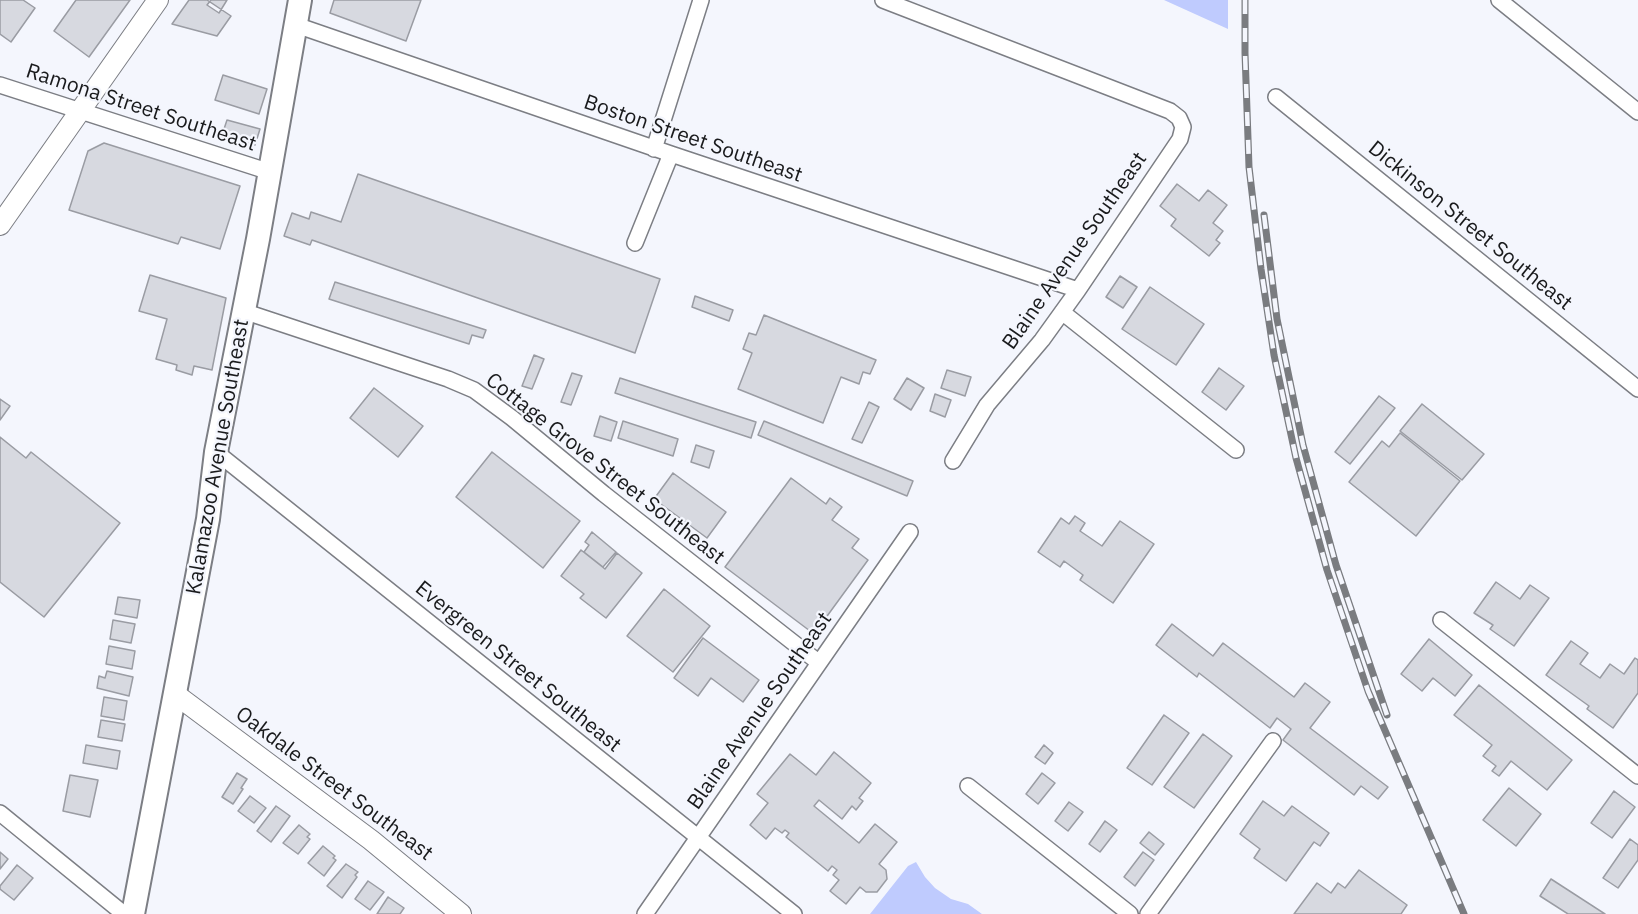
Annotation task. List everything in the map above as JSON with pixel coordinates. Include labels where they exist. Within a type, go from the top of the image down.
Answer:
[{"type":"main road","name":"Kalamazoo Avenue Southeast","points":[[133,914],[208,519],[216,452],[270,172],[300,0]]},
{"type":"street","points":[[0,225],[158,0]]},
{"type":"street","points":[[654,149],[700,0]]},
{"type":"street","points":[[1499,0],[1638,112]]},
{"type":"street","name":"Blaine Avenue Southeast","points":[[887,1],[1170,111],[1184,127],[1180,139],[1078,290],[987,405],[957,450],[953,461]]},
{"type":"street","name":"Boston Street Southeast","points":[[296,25],[654,149],[1078,290]]},
{"type":"street","name":"Ramona Street Southeast","points":[[0,85],[270,172]]},
{"type":"street","name":"Dickinson Street Southeast","points":[[1276,97],[1638,388]]},
{"type":"street","points":[[636,243],[671,154]]},
{"type":"street","name":"Cottage Grove Street Southeast","points":[[243,311],[448,379],[474,390],[818,662]]},
{"type":"street","points":[[1062,312],[1236,450]]},
{"type":"street","name":"Evergreen Street Southeast","points":[[216,452],[794,914]]},
{"type":"street","name":"Blaine Avenue Southeast","points":[[645,914],[910,532]]},
{"type":"street","points":[[1441,620],[1638,776]]},
{"type":"street","name":"Oakdale Street Southeast","points":[[175,694],[371,840],[461,914]]},
{"type":"street","points":[[1148,914],[1273,741]]},
{"type":"street","points":[[968,786],[1130,914]]},
{"type":"street","points":[[0,813],[124,914]]},
{"type":"shaded area","points":[[1164,0],[1228,0],[1228,29]]},
{"type":"shaded area","points":[[916,862],[935,888],[951,899],[968,904],[982,914],[870,914],[908,866]]},
{"type":"building","points":[[0,0],[23,0],[35,8],[11,42],[0,34]]},
{"type":"building","points":[[76,0],[130,0],[89,57],[54,31]]},
{"type":"building","points":[[189,0],[207,0],[231,16],[217,36],[172,24]]},
{"type":"building","points":[[211,0],[227,0],[219,13],[207,5]]},
{"type":"building","points":[[334,0],[421,0],[406,41],[330,13]]},
{"type":"building","points":[[223,75],[267,89],[259,114],[215,100]]},
{"type":"building","points":[[227,120],[260,129],[255,145],[222,135]]},
{"type":"building","points":[[104,143],[240,186],[220,249],[181,237],[178,244],[69,210],[88,151]]},
{"type":"building","points":[[358,174],[660,279],[635,353],[312,240],[310,245],[284,236],[292,213],[309,219],[311,212],[341,222]]},
{"type":"building","points":[[1177,184],[1199,201],[1208,190],[1227,205],[1213,223],[1223,231],[1216,240],[1220,243],[1209,256],[1171,226],[1176,219],[1160,206]]},
{"type":"building","points":[[150,275],[226,298],[212,370],[194,366],[192,375],[176,370],[177,365],[156,359],[167,319],[139,311]]},
{"type":"building","points":[[1120,276],[1137,287],[1123,308],[1106,297]]},
{"type":"building","points":[[335,282],[486,330],[483,338],[472,335],[469,344],[329,299]]},
{"type":"building","points":[[1150,287],[1204,324],[1176,365],[1122,329]]},
{"type":"building","points":[[695,296],[733,310],[729,321],[692,307]]},
{"type":"building","points":[[764,315],[876,360],[870,374],[863,372],[859,384],[841,377],[823,423],[738,389],[752,353],[743,349],[749,333],[756,335]]},
{"type":"building","points":[[534,355],[544,359],[532,389],[522,386]]},
{"type":"building","points":[[1219,368],[1244,386],[1226,410],[1202,392]]},
{"type":"building","points":[[947,370],[971,377],[965,396],[941,388]]},
{"type":"building","points":[[572,373],[582,376],[571,405],[561,402]]},
{"type":"building","points":[[620,378],[756,422],[751,438],[615,393]]},
{"type":"building","points":[[907,378],[924,388],[911,410],[894,399]]},
{"type":"building","points":[[374,388],[423,426],[398,457],[350,418]]},
{"type":"building","points":[[935,394],[951,400],[945,417],[930,411]]},
{"type":"building","points":[[1379,396],[1395,408],[1350,464],[1335,452]]},
{"type":"building","points":[[0,399],[10,406],[0,420]]},
{"type":"building","points":[[869,402],[879,407],[862,443],[852,439]]},
{"type":"building","points":[[1422,404],[1484,454],[1462,480],[1400,431]]},
{"type":"building","points":[[600,416],[617,422],[611,441],[594,436]]},
{"type":"building","points":[[623,421],[678,439],[673,456],[618,438]]},
{"type":"building","points":[[764,421],[913,481],[907,496],[758,435]]},
{"type":"building","points":[[1400,433],[1460,481],[1416,536],[1349,482],[1382,441],[1389,447]]},
{"type":"building","points":[[0,437],[26,458],[31,452],[120,523],[44,617],[0,582]]},
{"type":"building","points":[[696,445],[714,451],[709,468],[691,462]]},
{"type":"building","points":[[492,452],[580,521],[543,568],[456,497]]},
{"type":"building","points":[[673,473],[726,512],[707,538],[654,499]]},
{"type":"building","points":[[791,478],[826,504],[830,498],[842,507],[832,520],[859,539],[852,548],[868,560],[814,634],[725,567]]},
{"type":"building","points":[[1075,516],[1085,523],[1080,531],[1102,546],[1120,521],[1154,544],[1113,603],[1080,580],[1083,575],[1064,561],[1060,567],[1038,552],[1061,518],[1069,524]]},
{"type":"building","points":[[592,532],[616,552],[603,567],[584,552],[589,545],[585,542]]},
{"type":"building","points":[[581,550],[605,569],[617,553],[642,573],[606,618],[580,598],[584,594],[561,576]]},
{"type":"building","points":[[1496,582],[1520,599],[1530,585],[1549,598],[1514,646],[1490,629],[1493,625],[1474,613]]},
{"type":"building","points":[[664,589],[710,626],[673,672],[627,636]]},
{"type":"building","points":[[118,597],[140,600],[137,618],[115,614]]},
{"type":"building","points":[[113,620],[135,624],[131,643],[110,639]]},
{"type":"building","points":[[1172,624],[1213,656],[1223,643],[1294,697],[1305,683],[1330,702],[1310,728],[1388,787],[1378,799],[1361,786],[1354,795],[1283,740],[1291,729],[1277,718],[1270,728],[1199,673],[1197,677],[1156,645]]},
{"type":"building","points":[[703,638],[759,680],[743,702],[711,678],[698,696],[674,678]]},
{"type":"building","points":[[1429,639],[1472,675],[1455,696],[1433,678],[1422,691],[1401,674]]},
{"type":"building","points":[[1571,641],[1588,653],[1580,664],[1600,678],[1610,664],[1624,674],[1635,658],[1638,660],[1638,693],[1613,728],[1587,709],[1589,706],[1546,675]]},
{"type":"building","points":[[109,646],[135,651],[132,669],[106,664]]},
{"type":"building","points":[[107,671],[133,677],[129,696],[97,688],[99,676],[105,678]]},
{"type":"building","points":[[1479,685],[1572,760],[1547,790],[1511,761],[1499,776],[1492,771],[1496,766],[1483,756],[1492,745],[1454,715]]},
{"type":"building","points":[[104,697],[127,701],[124,720],[101,716]]},
{"type":"building","points":[[1164,715],[1189,733],[1152,785],[1127,768]]},
{"type":"building","points":[[101,720],[125,724],[122,741],[98,737]]},
{"type":"building","points":[[1203,734],[1232,756],[1194,808],[1164,787]]},
{"type":"building","points":[[86,745],[120,751],[117,769],[83,763]]},
{"type":"building","points":[[1044,745],[1053,753],[1045,764],[1035,757]]},
{"type":"building","points":[[834,752],[871,783],[859,798],[863,801],[856,810],[852,806],[842,819],[819,800],[814,806],[859,843],[875,824],[897,842],[879,864],[886,870],[887,879],[877,892],[866,892],[860,887],[846,904],[830,891],[839,880],[833,875],[837,870],[832,866],[828,871],[786,837],[789,833],[785,830],[782,833],[775,828],[766,839],[750,825],[768,803],[757,794],[790,754],[816,775]]},
{"type":"building","points":[[237,773],[247,779],[233,804],[222,797]]},
{"type":"building","points":[[1042,773],[1055,783],[1038,804],[1026,794]]},
{"type":"building","points":[[70,775],[98,780],[90,817],[63,811]]},
{"type":"building","points":[[1509,788],[1541,814],[1516,846],[1483,820]]},
{"type":"building","points":[[1614,791],[1635,807],[1612,838],[1591,823]]},
{"type":"building","points":[[250,796],[266,808],[254,823],[238,811]]},
{"type":"building","points":[[1263,801],[1284,816],[1292,806],[1329,833],[1320,846],[1314,842],[1286,881],[1254,858],[1260,849],[1240,834]]},
{"type":"building","points":[[1069,802],[1083,812],[1068,831],[1055,821]]},
{"type":"building","points":[[276,806],[290,816],[271,842],[257,831]]},
{"type":"building","points":[[1105,821],[1117,830],[1100,852],[1089,844]]},
{"type":"building","points":[[299,825],[310,834],[307,837],[310,839],[298,854],[283,843]]},
{"type":"building","points":[[1149,832],[1164,844],[1155,855],[1140,843]]},
{"type":"building","points":[[1630,839],[1638,845],[1638,860],[1618,888],[1603,878]]},
{"type":"building","points":[[323,846],[335,856],[333,858],[336,860],[324,876],[308,863]]},
{"type":"building","points":[[0,852],[8,859],[0,869]]},
{"type":"building","points":[[1143,852],[1154,860],[1135,886],[1124,877]]},
{"type":"building","points":[[346,864],[358,872],[342,898],[327,886]]},
{"type":"building","points":[[17,865],[33,878],[14,900],[0,889],[0,886]]},
{"type":"building","points":[[1359,870],[1407,905],[1401,914],[1294,914],[1317,883],[1331,893],[1338,883],[1345,888]]},
{"type":"building","points":[[1551,879],[1605,914],[1568,914],[1540,896]]},
{"type":"building","points":[[368,881],[384,892],[370,910],[355,899]]},
{"type":"building","points":[[388,897],[404,908],[400,914],[377,914]]},
{"type":"railway","points":[[1245,0],[1249,167],[1274,355],[1296,458],[1327,570],[1368,691],[1464,914]]},
{"type":"railway","points":[[1264,215],[1277,319],[1303,445],[1336,565],[1387,715]]}]
